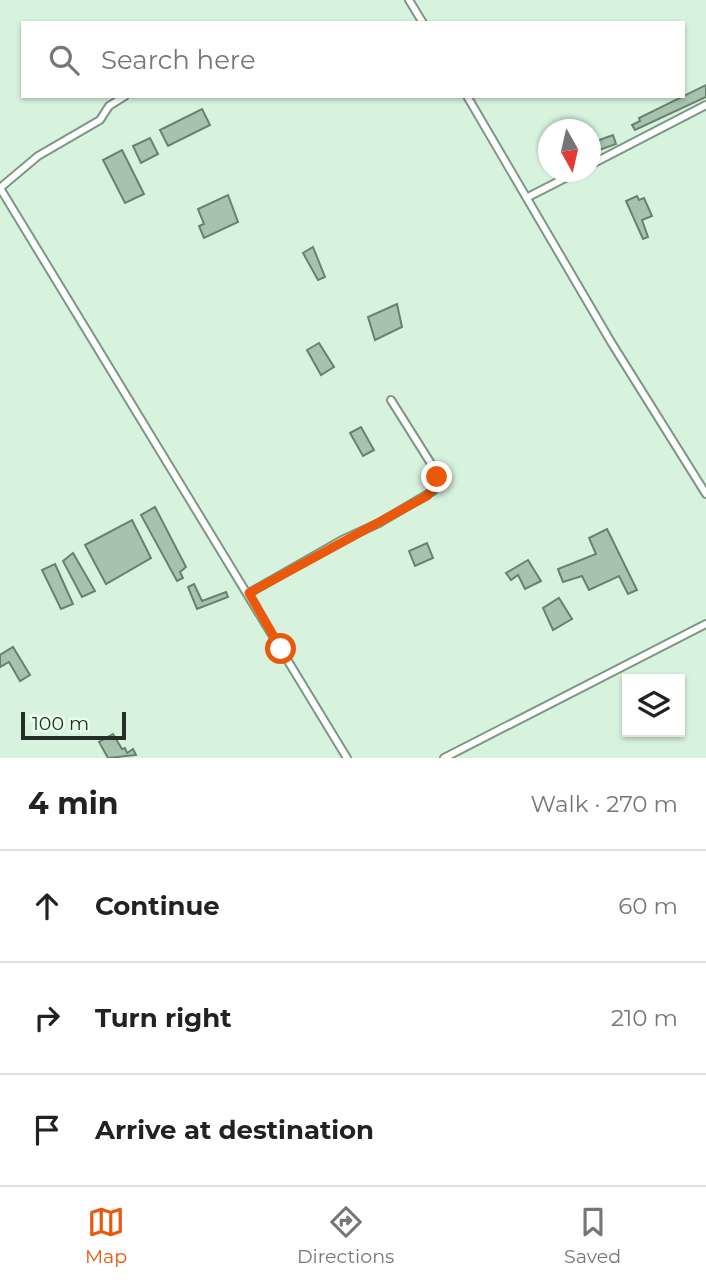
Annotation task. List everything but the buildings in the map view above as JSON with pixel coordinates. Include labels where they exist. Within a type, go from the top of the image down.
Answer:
[{"type":"street","points":[[410,0],[422,21]]},
{"type":"street","points":[[122,98],[109,106],[100,120],[38,156],[0,188],[347,758]]},
{"type":"street","points":[[468,98],[611,342],[706,494]]},
{"type":"street","points":[[601,158],[706,105]]},
{"type":"street","points":[[528,197],[557,182]]},
{"type":"street","points":[[249,593],[342,540],[390,518],[433,491],[437,484],[435,470],[391,400]]},
{"type":"street","points":[[444,758],[706,624]]},
{"type":"route","points":[[281,649],[249,593],[427,496],[437,484],[437,477]]}]
